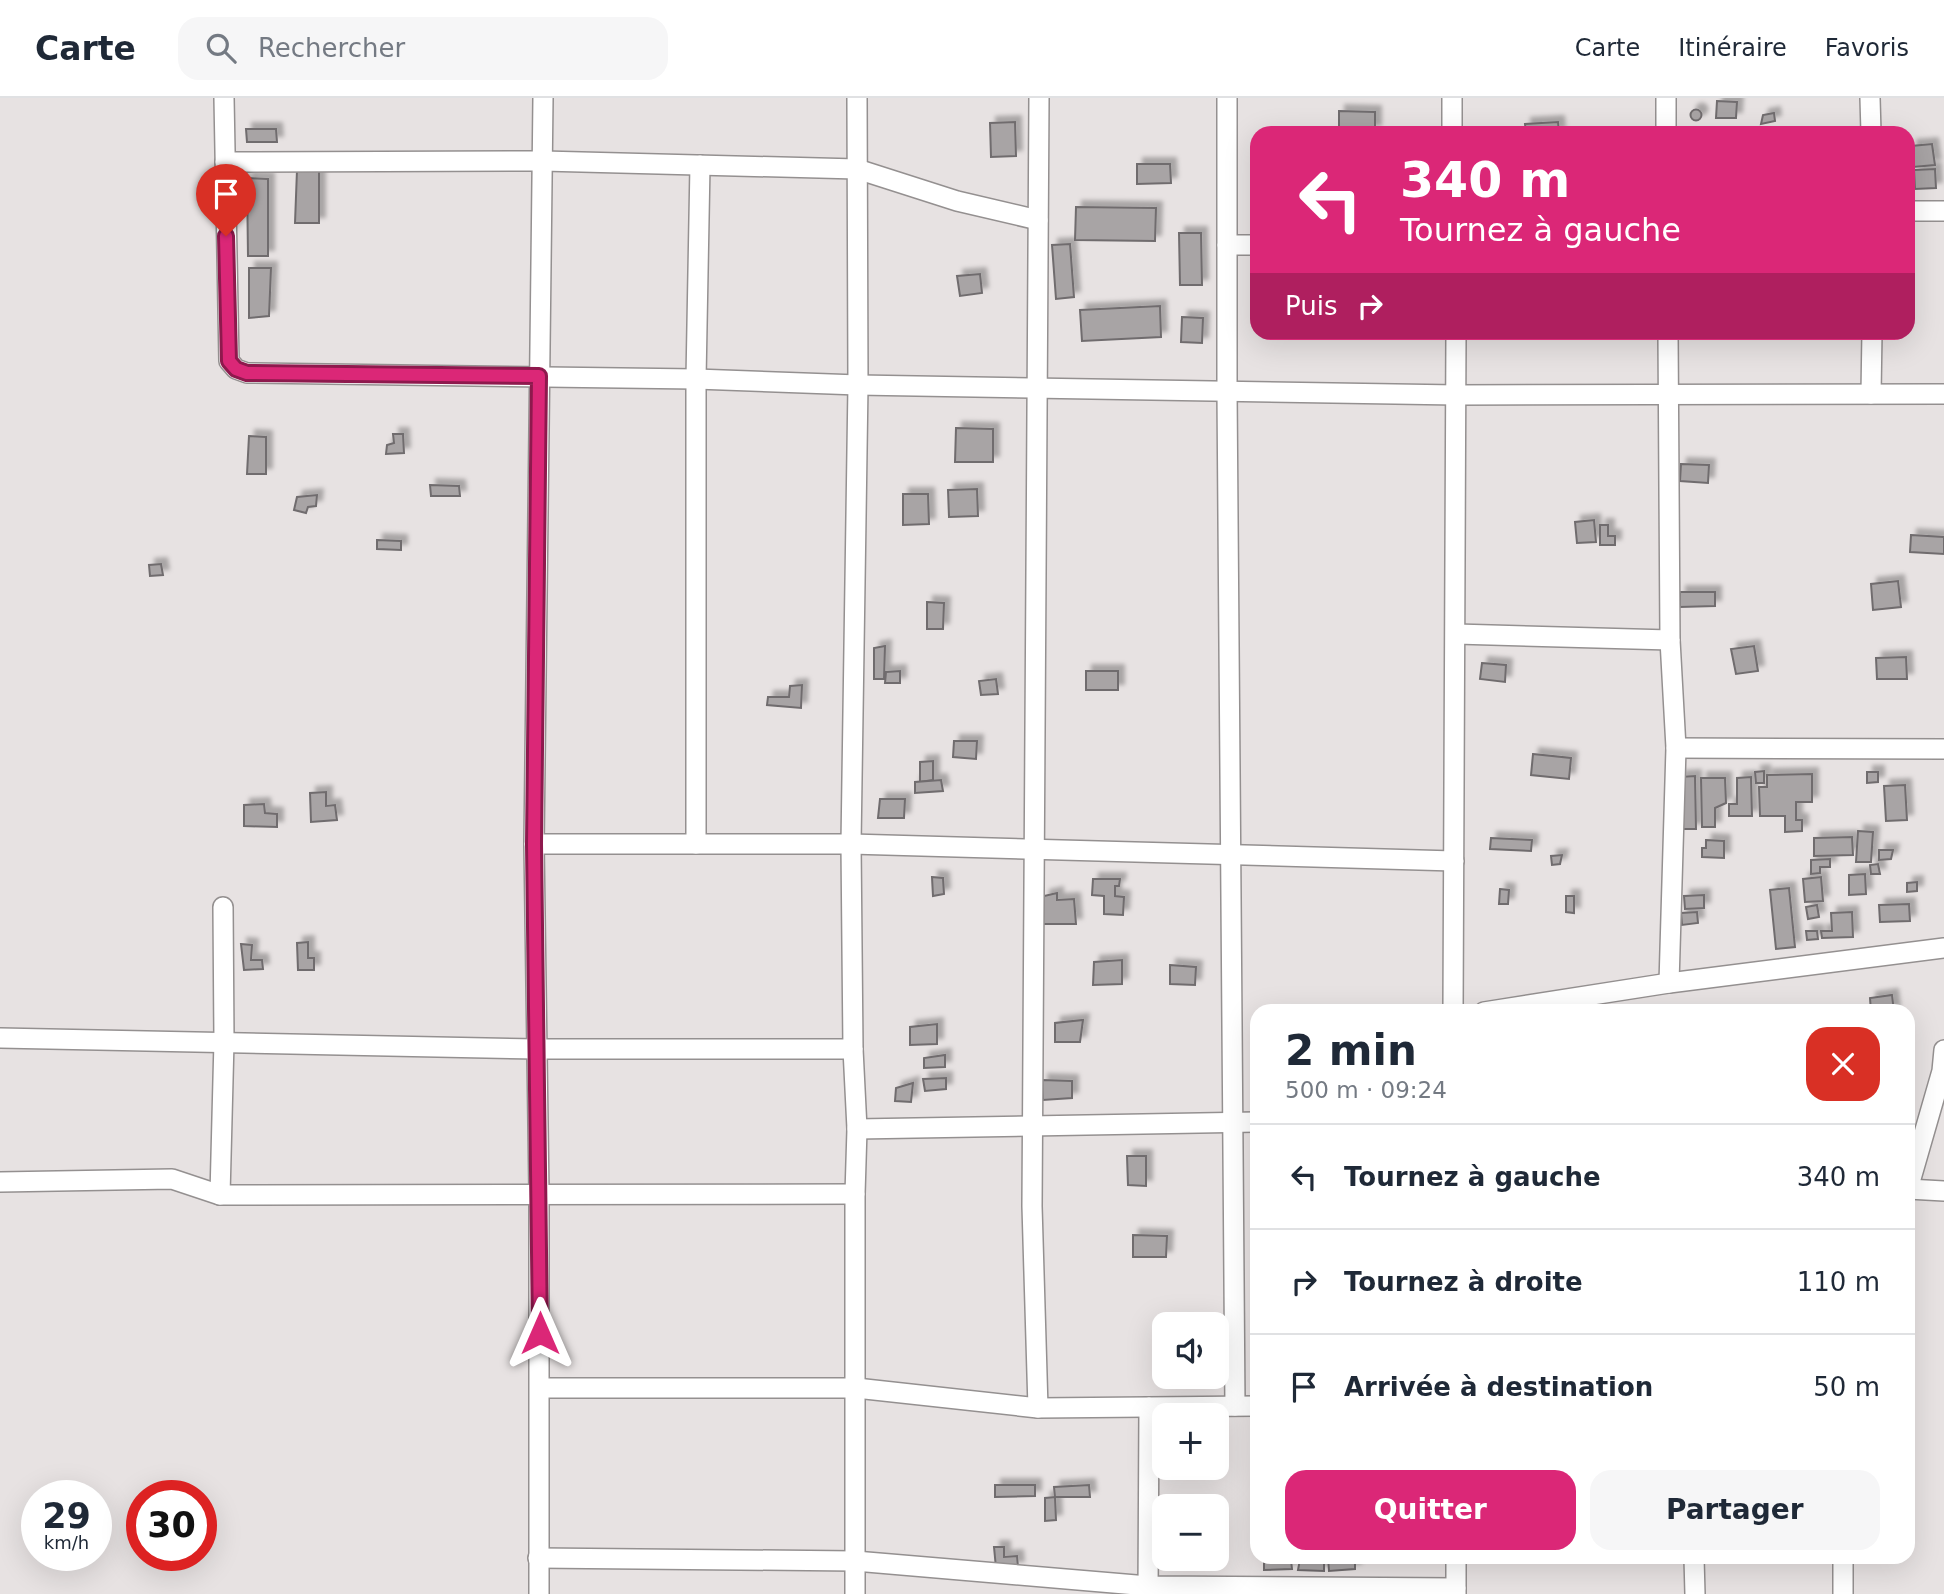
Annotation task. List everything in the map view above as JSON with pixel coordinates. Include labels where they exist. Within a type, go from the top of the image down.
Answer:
[{"type":"street","points":[[223,98],[229,361],[236,369],[247,373],[539,376],[1457,396],[1944,394]]},
{"type":"street","points":[[539,1594],[539,1194],[534,844],[543,98]]},
{"type":"street","points":[[855,1594],[857,1129],[853,1049],[851,844],[858,384],[858,98]]},
{"type":"street","points":[[1038,1408],[1032,1206],[1039,98]]},
{"type":"street","points":[[1227,98],[1235,1406]]},
{"type":"street","points":[[1452,98],[1452,126]]},
{"type":"street","points":[[1666,98],[1666,126]]},
{"type":"street","points":[[1870,98],[1871,126]]},
{"type":"street","points":[[225,162],[543,161],[857,169],[957,201],[1038,220]]},
{"type":"street","points":[[696,844],[696,379],[700,165]]},
{"type":"street","points":[[1915,211],[1944,211]]},
{"type":"street","points":[[1227,245],[1250,245]]},
{"type":"street","points":[[1453,1004],[1456,340]]},
{"type":"street","points":[[1668,340],[1670,640],[1676,748],[1669,983]]},
{"type":"street","points":[[1871,340],[1871,394]]},
{"type":"street","points":[[1456,634],[1670,640]]},
{"type":"street","points":[[1676,748],[1944,749]]},
{"type":"street","points":[[534,844],[851,844],[1454,861]]},
{"type":"street","points":[[220,1195],[224,1041],[223,907]]},
{"type":"street","points":[[1535,1004],[1669,983],[1944,948]]},
{"type":"street","points":[[0,1038],[537,1049],[853,1049]]},
{"type":"street","points":[[1915,1165],[1942,1071],[1944,1050]]},
{"type":"street","points":[[857,1129],[1250,1122]]},
{"type":"street","points":[[0,1182],[172,1179],[220,1195],[855,1194]]},
{"type":"street","points":[[1915,1189],[1944,1191]]},
{"type":"street","points":[[540,1388],[856,1388],[1038,1408],[1250,1406]]},
{"type":"street","points":[[1148,1590],[1149,1407]]},
{"type":"street","points":[[538,1558],[855,1561],[1148,1590],[1456,1591],[1456,1564]]},
{"type":"street","points":[[1694,1564],[1695,1594]]},
{"type":"street","points":[[1843,1564],[1843,1594]]},
{"type":"building","points":[[1717,101],[1737,102],[1736,118],[1716,118]]},
{"type":"building","points":[[1696,110],[1700,111],[1700,119],[1696,120],[1692,119],[1691,115],[1692,111]]},
{"type":"building","points":[[1339,111],[1375,112],[1375,126],[1339,126]]},
{"type":"building","points":[[1774,113],[1775,121],[1761,124],[1763,115]]},
{"type":"building","points":[[1015,122],[1016,156],[991,157],[990,123]]},
{"type":"building","points":[[1558,122],[1558,126],[1525,126]]},
{"type":"building","points":[[246,129],[276,129],[277,142],[247,142]]},
{"type":"building","points":[[1932,144],[1935,165],[1915,167],[1915,146]]},
{"type":"building","points":[[1137,164],[1170,164],[1171,183],[1137,184]]},
{"type":"building","points":[[1935,169],[1936,188],[1915,189],[1915,170]]},
{"type":"building","points":[[297,170],[319,170],[319,223],[295,223]]},
{"type":"building","points":[[247,178],[268,179],[268,256],[248,256]]},
{"type":"building","points":[[1076,207],[1156,208],[1155,241],[1075,240]]},
{"type":"building","points":[[1179,233],[1201,233],[1202,285],[1180,285]]},
{"type":"building","points":[[1070,244],[1074,297],[1056,299],[1052,245]]},
{"type":"building","points":[[249,268],[271,268],[269,316],[249,318]]},
{"type":"building","points":[[980,274],[982,293],[960,296],[957,276]]},
{"type":"building","points":[[1160,306],[1161,337],[1082,341],[1080,310]]},
{"type":"building","points":[[1182,317],[1203,318],[1202,343],[1181,342]]},
{"type":"building","points":[[956,428],[993,429],[993,462],[955,462]]},
{"type":"building","points":[[393,434],[403,434],[404,453],[386,454],[387,445],[394,443]]},
{"type":"building","points":[[249,436],[266,437],[266,474],[247,474]]},
{"type":"building","points":[[1681,464],[1709,465],[1708,483],[1680,481]]},
{"type":"building","points":[[430,485],[459,486],[460,496],[431,496]]},
{"type":"building","points":[[977,489],[978,516],[949,517],[948,490]]},
{"type":"building","points":[[903,494],[928,494],[929,524],[903,525]]},
{"type":"building","points":[[317,495],[316,506],[308,507],[306,513],[294,510],[297,497]]},
{"type":"building","points":[[1594,520],[1596,542],[1577,543],[1575,522]]},
{"type":"building","points":[[1600,525],[1608,525],[1608,536],[1615,536],[1615,545],[1600,545]]},
{"type":"building","points":[[1911,535],[1944,537],[1944,554],[1910,552]]},
{"type":"building","points":[[377,540],[401,541],[401,550],[377,549]]},
{"type":"building","points":[[161,564],[163,575],[150,576],[149,565]]},
{"type":"building","points":[[1898,581],[1901,607],[1873,610],[1871,584]]},
{"type":"building","points":[[1680,592],[1715,592],[1715,606],[1680,607]]},
{"type":"building","points":[[927,602],[944,603],[943,629],[927,629]]},
{"type":"building","points":[[885,646],[884,679],[874,679],[874,648]]},
{"type":"building","points":[[1754,646],[1758,671],[1736,674],[1731,649]]},
{"type":"building","points":[[1906,657],[1907,679],[1877,679],[1876,658]]},
{"type":"building","points":[[1482,663],[1506,665],[1505,682],[1480,679]]},
{"type":"building","points":[[900,671],[900,683],[885,683],[886,672]]},
{"type":"building","points":[[1086,671],[1118,671],[1118,690],[1086,690]]},
{"type":"building","points":[[996,679],[998,694],[981,695],[979,681]]},
{"type":"building","points":[[802,685],[801,708],[767,705],[768,697],[789,697],[790,686]]},
{"type":"building","points":[[954,741],[977,741],[976,759],[953,757]]},
{"type":"building","points":[[1533,754],[1571,758],[1569,779],[1531,775]]},
{"type":"building","points":[[933,761],[933,780],[920,782],[920,762]]},
{"type":"building","points":[[1764,771],[1764,783],[1756,783],[1755,772]]},
{"type":"building","points":[[1867,772],[1878,772],[1878,782],[1867,783]]},
{"type":"building","points":[[1812,774],[1812,802],[1796,802],[1796,820],[1802,820],[1802,831],[1785,832],[1785,816],[1760,816],[1759,787],[1767,787],[1767,775]]},
{"type":"building","points":[[1695,776],[1696,829],[1680,829],[1679,777]]},
{"type":"building","points":[[1751,777],[1752,816],[1729,816],[1729,804],[1737,804],[1737,778]]},
{"type":"building","points":[[1701,778],[1725,778],[1726,803],[1715,808],[1715,827],[1702,827]]},
{"type":"building","points":[[941,780],[943,791],[915,793],[915,782]]},
{"type":"building","points":[[1905,785],[1907,820],[1886,821],[1884,786]]},
{"type":"building","points":[[326,792],[326,806],[335,805],[337,820],[311,822],[310,793]]},
{"type":"building","points":[[880,799],[905,799],[904,818],[878,818]]},
{"type":"building","points":[[264,804],[265,813],[277,814],[277,827],[244,826],[244,805]]},
{"type":"building","points":[[1858,831],[1873,832],[1871,862],[1856,862]]},
{"type":"building","points":[[1852,837],[1853,855],[1814,856],[1814,838]]},
{"type":"building","points":[[1491,838],[1532,840],[1531,851],[1490,849]]},
{"type":"building","points":[[1706,840],[1724,841],[1724,858],[1702,857]]},
{"type":"building","points":[[1879,850],[1893,850],[1891,859],[1879,860]]},
{"type":"building","points":[[1562,855],[1560,864],[1552,865],[1551,856]]},
{"type":"building","points":[[1830,859],[1830,867],[1820,867],[1820,873],[1811,874],[1811,860]]},
{"type":"building","points":[[1878,864],[1880,874],[1871,874],[1870,865]]},
{"type":"building","points":[[1865,874],[1866,894],[1849,895],[1849,875]]},
{"type":"building","points":[[932,877],[943,878],[944,894],[933,896]]},
{"type":"building","points":[[1821,877],[1823,901],[1805,902],[1803,879]]},
{"type":"building","points":[[1093,879],[1120,879],[1119,886],[1115,886],[1115,896],[1124,897],[1123,915],[1104,914],[1104,896],[1092,895]]},
{"type":"building","points":[[1917,882],[1917,891],[1907,892],[1907,883]]},
{"type":"building","points":[[1789,888],[1795,947],[1776,949],[1770,890]]},
{"type":"building","points":[[1500,889],[1509,890],[1508,904],[1499,904]]},
{"type":"building","points":[[1057,893],[1057,900],[1074,899],[1076,924],[1043,924],[1044,896]]},
{"type":"building","points":[[1704,895],[1704,908],[1685,909],[1684,896]]},
{"type":"building","points":[[1566,896],[1574,896],[1574,913],[1566,912]]},
{"type":"building","points":[[1909,904],[1910,921],[1880,922],[1879,905]]},
{"type":"building","points":[[1817,905],[1819,917],[1808,919],[1806,907]]},
{"type":"building","points":[[1697,912],[1698,923],[1682,925],[1681,913]]},
{"type":"building","points":[[1852,912],[1853,937],[1822,938],[1821,931],[1832,931],[1831,913]]},
{"type":"building","points":[[1806,931],[1817,931],[1818,939],[1807,940]]},
{"type":"building","points":[[308,942],[308,958],[314,958],[314,970],[298,970],[297,943]]},
{"type":"building","points":[[241,944],[252,945],[251,960],[262,960],[263,969],[244,970]]},
{"type":"building","points":[[1122,960],[1122,984],[1093,985],[1094,962]]},
{"type":"building","points":[[1170,965],[1196,967],[1195,985],[1170,984]]},
{"type":"building","points":[[1892,995],[1893,1004],[1870,1004],[1870,998]]},
{"type":"building","points":[[1083,1020],[1080,1042],[1055,1042],[1055,1023]]},
{"type":"building","points":[[937,1024],[937,1044],[910,1045],[910,1027]]},
{"type":"building","points":[[945,1055],[945,1067],[924,1068],[924,1058]]},
{"type":"building","points":[[946,1078],[946,1089],[925,1091],[923,1079]]},
{"type":"building","points":[[1042,1080],[1072,1081],[1072,1098],[1043,1100]]},
{"type":"building","points":[[913,1083],[911,1102],[895,1101],[896,1088]]},
{"type":"building","points":[[1127,1156],[1146,1156],[1146,1186],[1128,1185]]},
{"type":"building","points":[[1133,1235],[1167,1236],[1166,1257],[1133,1257]]},
{"type":"building","points":[[995,1485],[1035,1485],[1035,1496],[995,1497]]},
{"type":"building","points":[[1089,1485],[1090,1497],[1055,1497],[1054,1487]]},
{"type":"building","points":[[1055,1497],[1056,1520],[1045,1521],[1045,1498]]},
{"type":"building","points":[[994,1547],[1004,1547],[1004,1557],[1017,1556],[1018,1567],[996,1568]]},
{"type":"building","points":[[1264,1564],[1291,1564],[1292,1569],[1264,1570]]},
{"type":"building","points":[[1299,1564],[1324,1564],[1324,1571],[1298,1570]]},
{"type":"building","points":[[1328,1564],[1355,1564],[1355,1569],[1329,1571]]},
{"type":"route","points":[[226,236],[229,361],[236,369],[247,373],[539,376],[534,844],[540,1333]]}]
